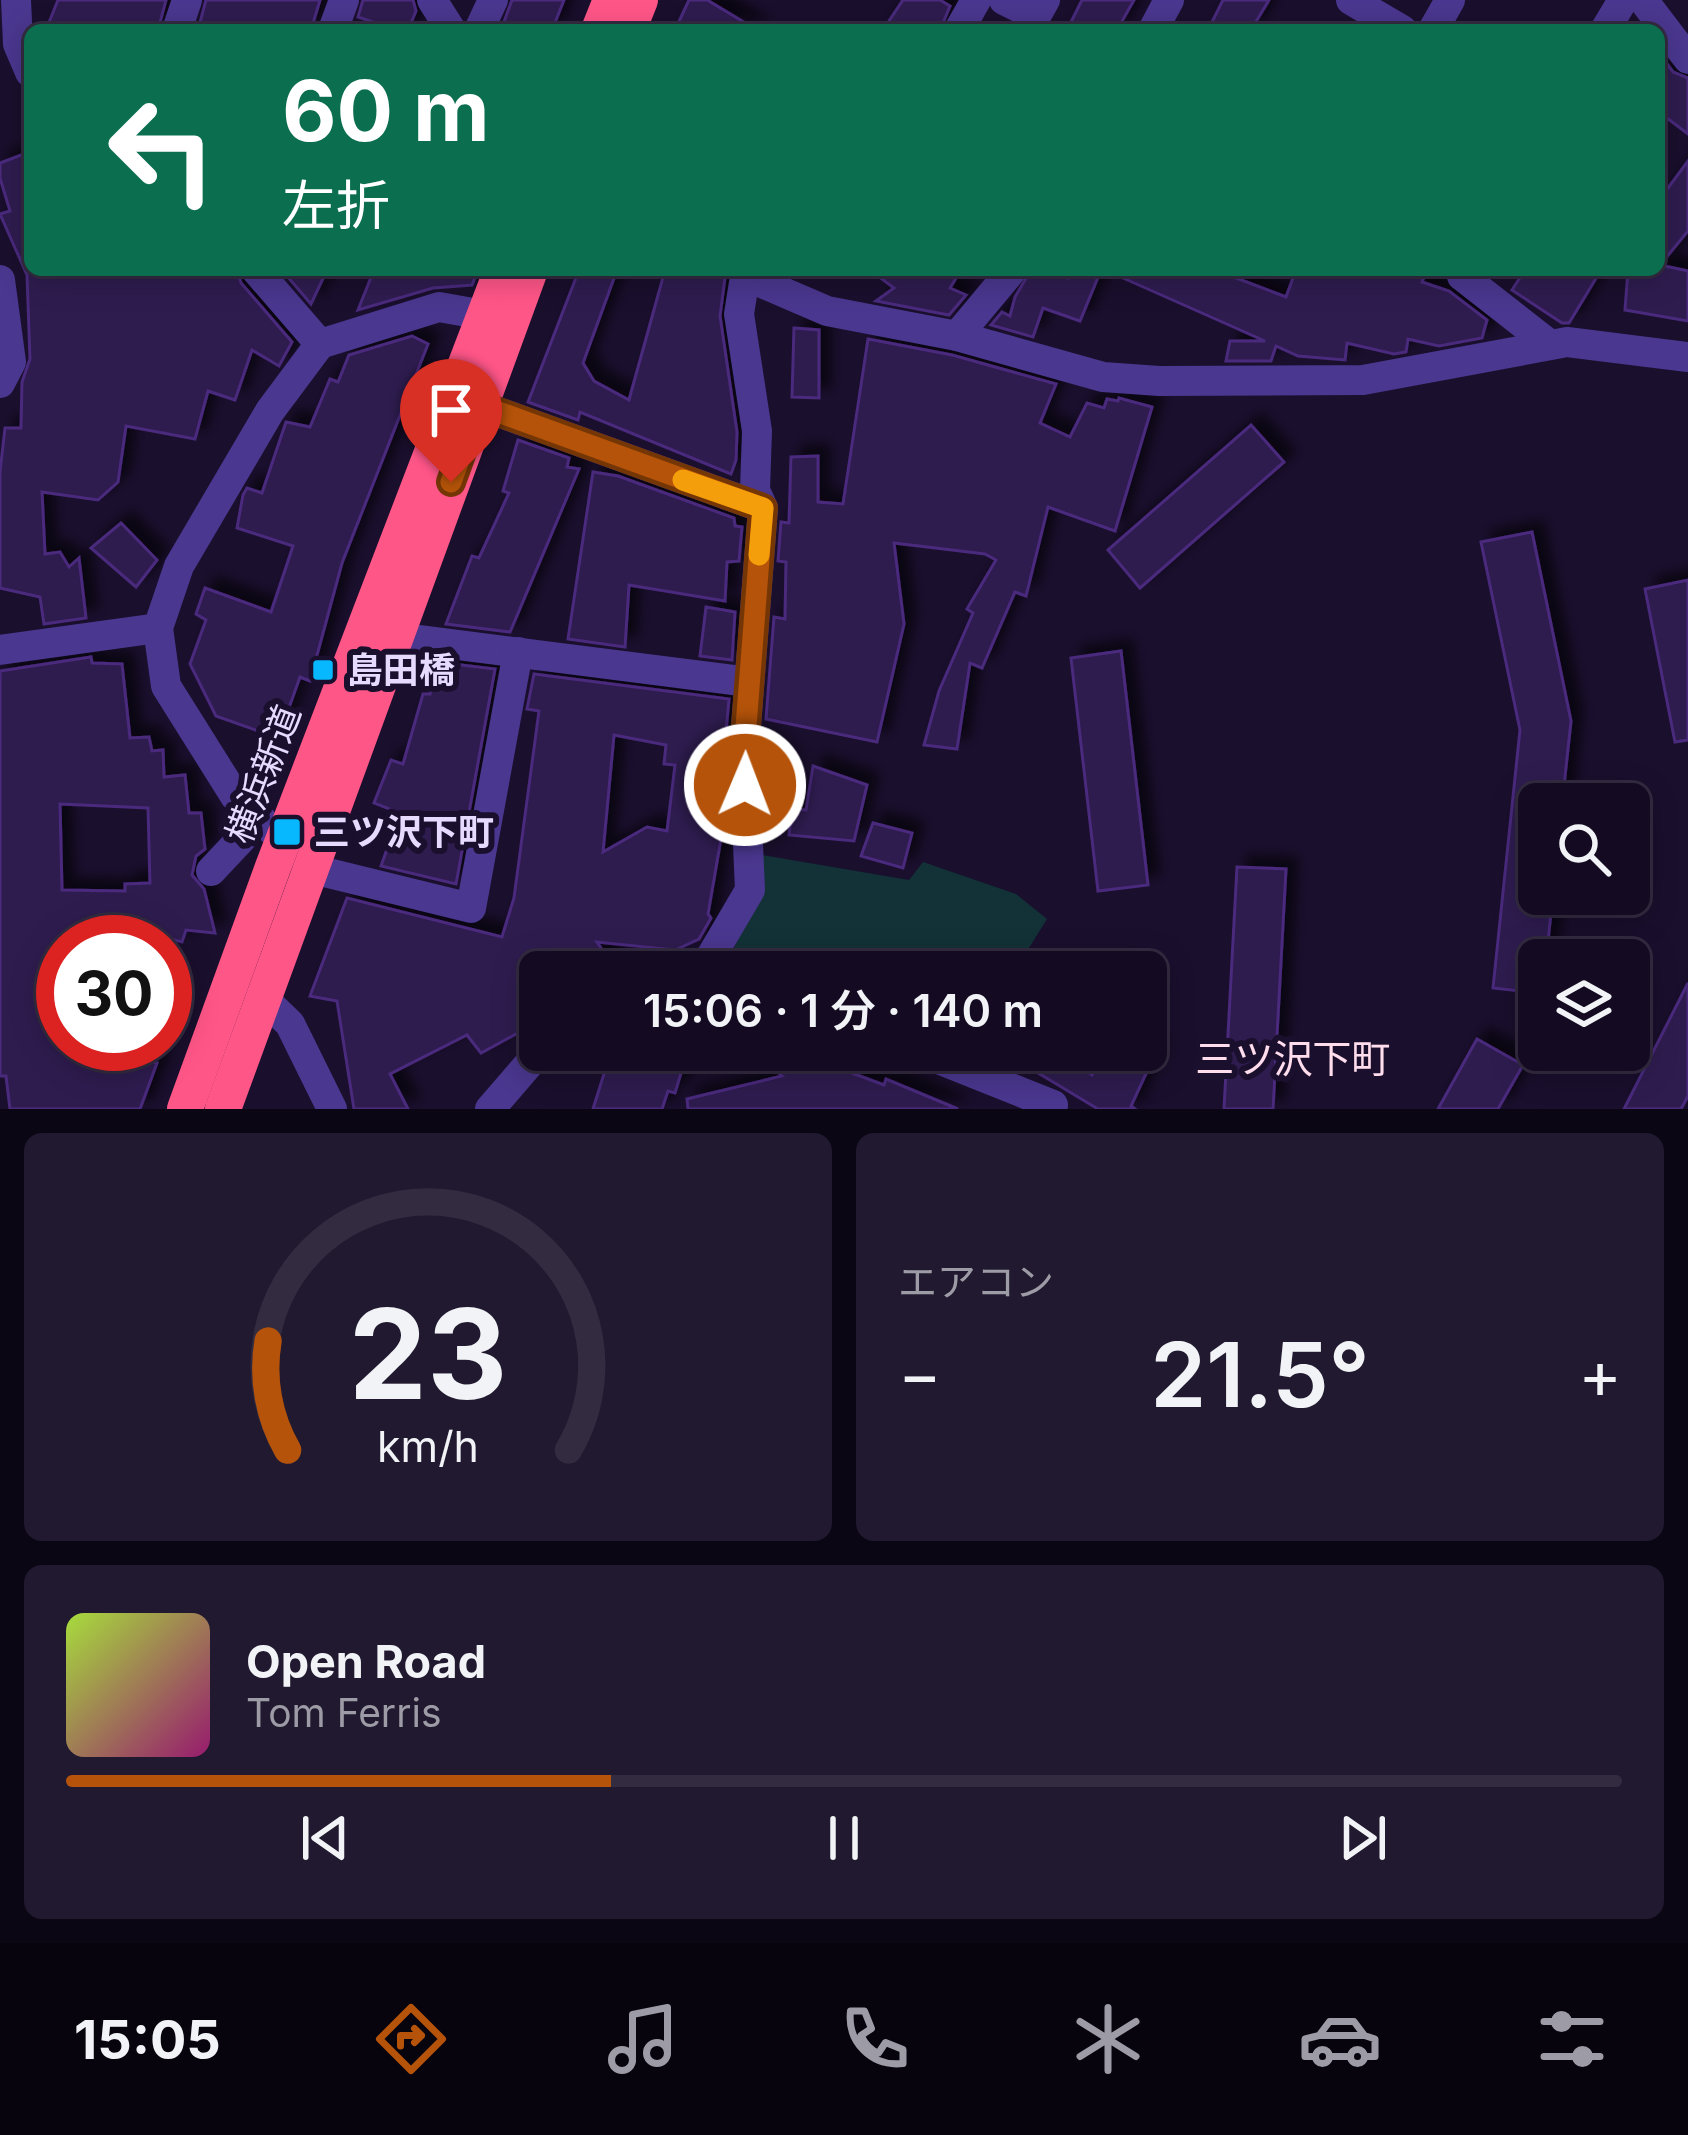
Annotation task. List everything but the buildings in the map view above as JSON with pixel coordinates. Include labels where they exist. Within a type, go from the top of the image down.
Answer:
[{"type":"highway","name":"横浜新道","points":[[185,1109],[272,830],[500,276]]},
{"type":"highway","name":"横浜新道","points":[[223,1109],[528,276]]},
{"type":"street","points":[[16,0],[16,54]]},
{"type":"street","points":[[1004,0],[1036,16],[1045,0]]},
{"type":"street","points":[[1351,0],[1392,24]]},
{"type":"street","points":[[1643,0],[1661,24]]},
{"type":"street","points":[[1665,29],[1688,59]]},
{"type":"street","points":[[261,276],[320,344]]},
{"type":"street","points":[[720,951],[750,890],[744,752],[763,508],[755,490],[757,431],[739,314],[748,276]]},
{"type":"street","points":[[755,276],[762,284],[827,311],[957,336],[1102,377],[1364,380],[1567,342],[1688,357]]},
{"type":"street","points":[[957,336],[1007,276]]},
{"type":"street","points":[[1462,276],[1549,344]]},
{"type":"street","points":[[0,280],[11,362],[0,383]]},
{"type":"street","points":[[211,871],[272,830],[235,796],[166,686],[158,628],[179,566],[270,411],[320,344],[439,308],[484,315]]},
{"type":"street","points":[[479,405],[763,508]]},
{"type":"street","points":[[0,650],[158,628]]},
{"type":"street","points":[[395,637],[749,682]]},
{"type":"street","points":[[308,868],[471,908],[518,652]]},
{"type":"street","points":[[261,996],[290,1024],[332,1109]]},
{"type":"street","points":[[490,1109],[523,1071]]},
{"type":"street","points":[[968,1071],[1053,1105]]},
{"type":"green space","points":[[762,855],[909,880],[923,862],[1016,894],[1047,919],[1027,951],[732,951],[764,887]]},
{"type":"slow traffic","points":[[683,480],[763,508],[759,555]]},
{"type":"place","name":"島田橋","points":[[323,670]]},
{"type":"place","name":"三ツ沢下町","points":[[287,832]]},
{"type":"district","name":"三ツ沢下町","points":[[1293,1059]]},
{"type":"route","points":[[451,482],[479,405],[763,508],[745,785]]}]
